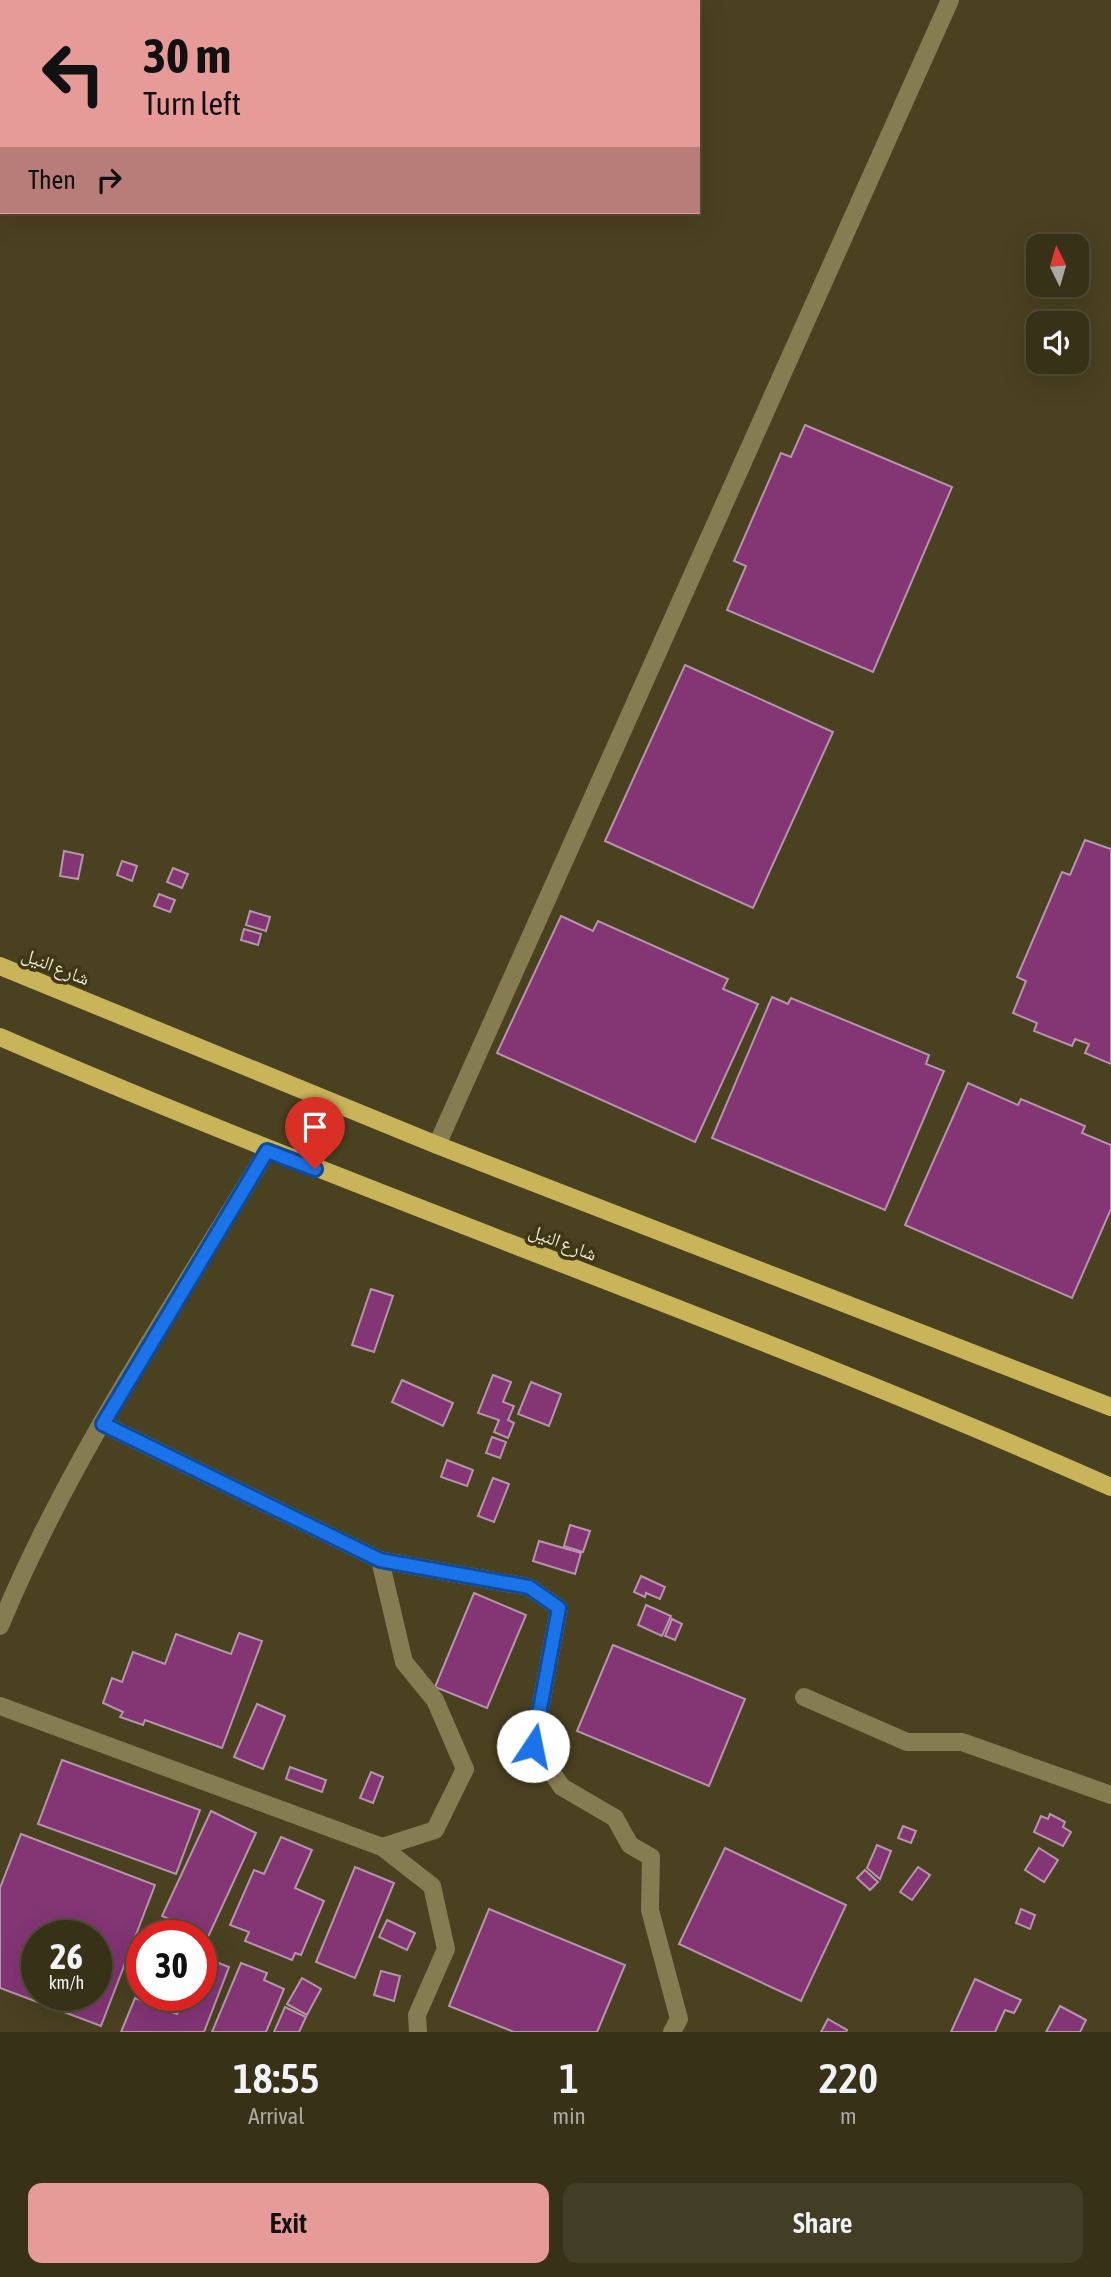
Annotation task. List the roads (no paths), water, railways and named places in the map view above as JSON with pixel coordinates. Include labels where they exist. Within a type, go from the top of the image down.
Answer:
[{"type":"main road","name":"شارع النيل","points":[[0,965],[437,1145],[1111,1407]]},
{"type":"main road","name":"شارع النيل","points":[[0,1037],[267,1151],[762,1341],[976,1427],[1111,1487]]},
{"type":"street","points":[[437,1145],[950,0]]},
{"type":"street","points":[[0,1626],[63,1497],[103,1424],[267,1151]]},
{"type":"street","points":[[103,1424],[380,1560],[529,1587],[559,1608],[533,1746],[562,1787],[615,1818],[630,1845],[651,1857],[650,1910],[679,2019],[672,2032]]},
{"type":"street","points":[[380,1560],[404,1662],[435,1700],[465,1769],[435,1830],[382,1847]]},
{"type":"street","points":[[804,1697],[907,1742],[962,1742],[1111,1795]]},
{"type":"street","points":[[0,1706],[382,1847],[432,1886],[446,1949],[417,2015],[418,2032]]}]
